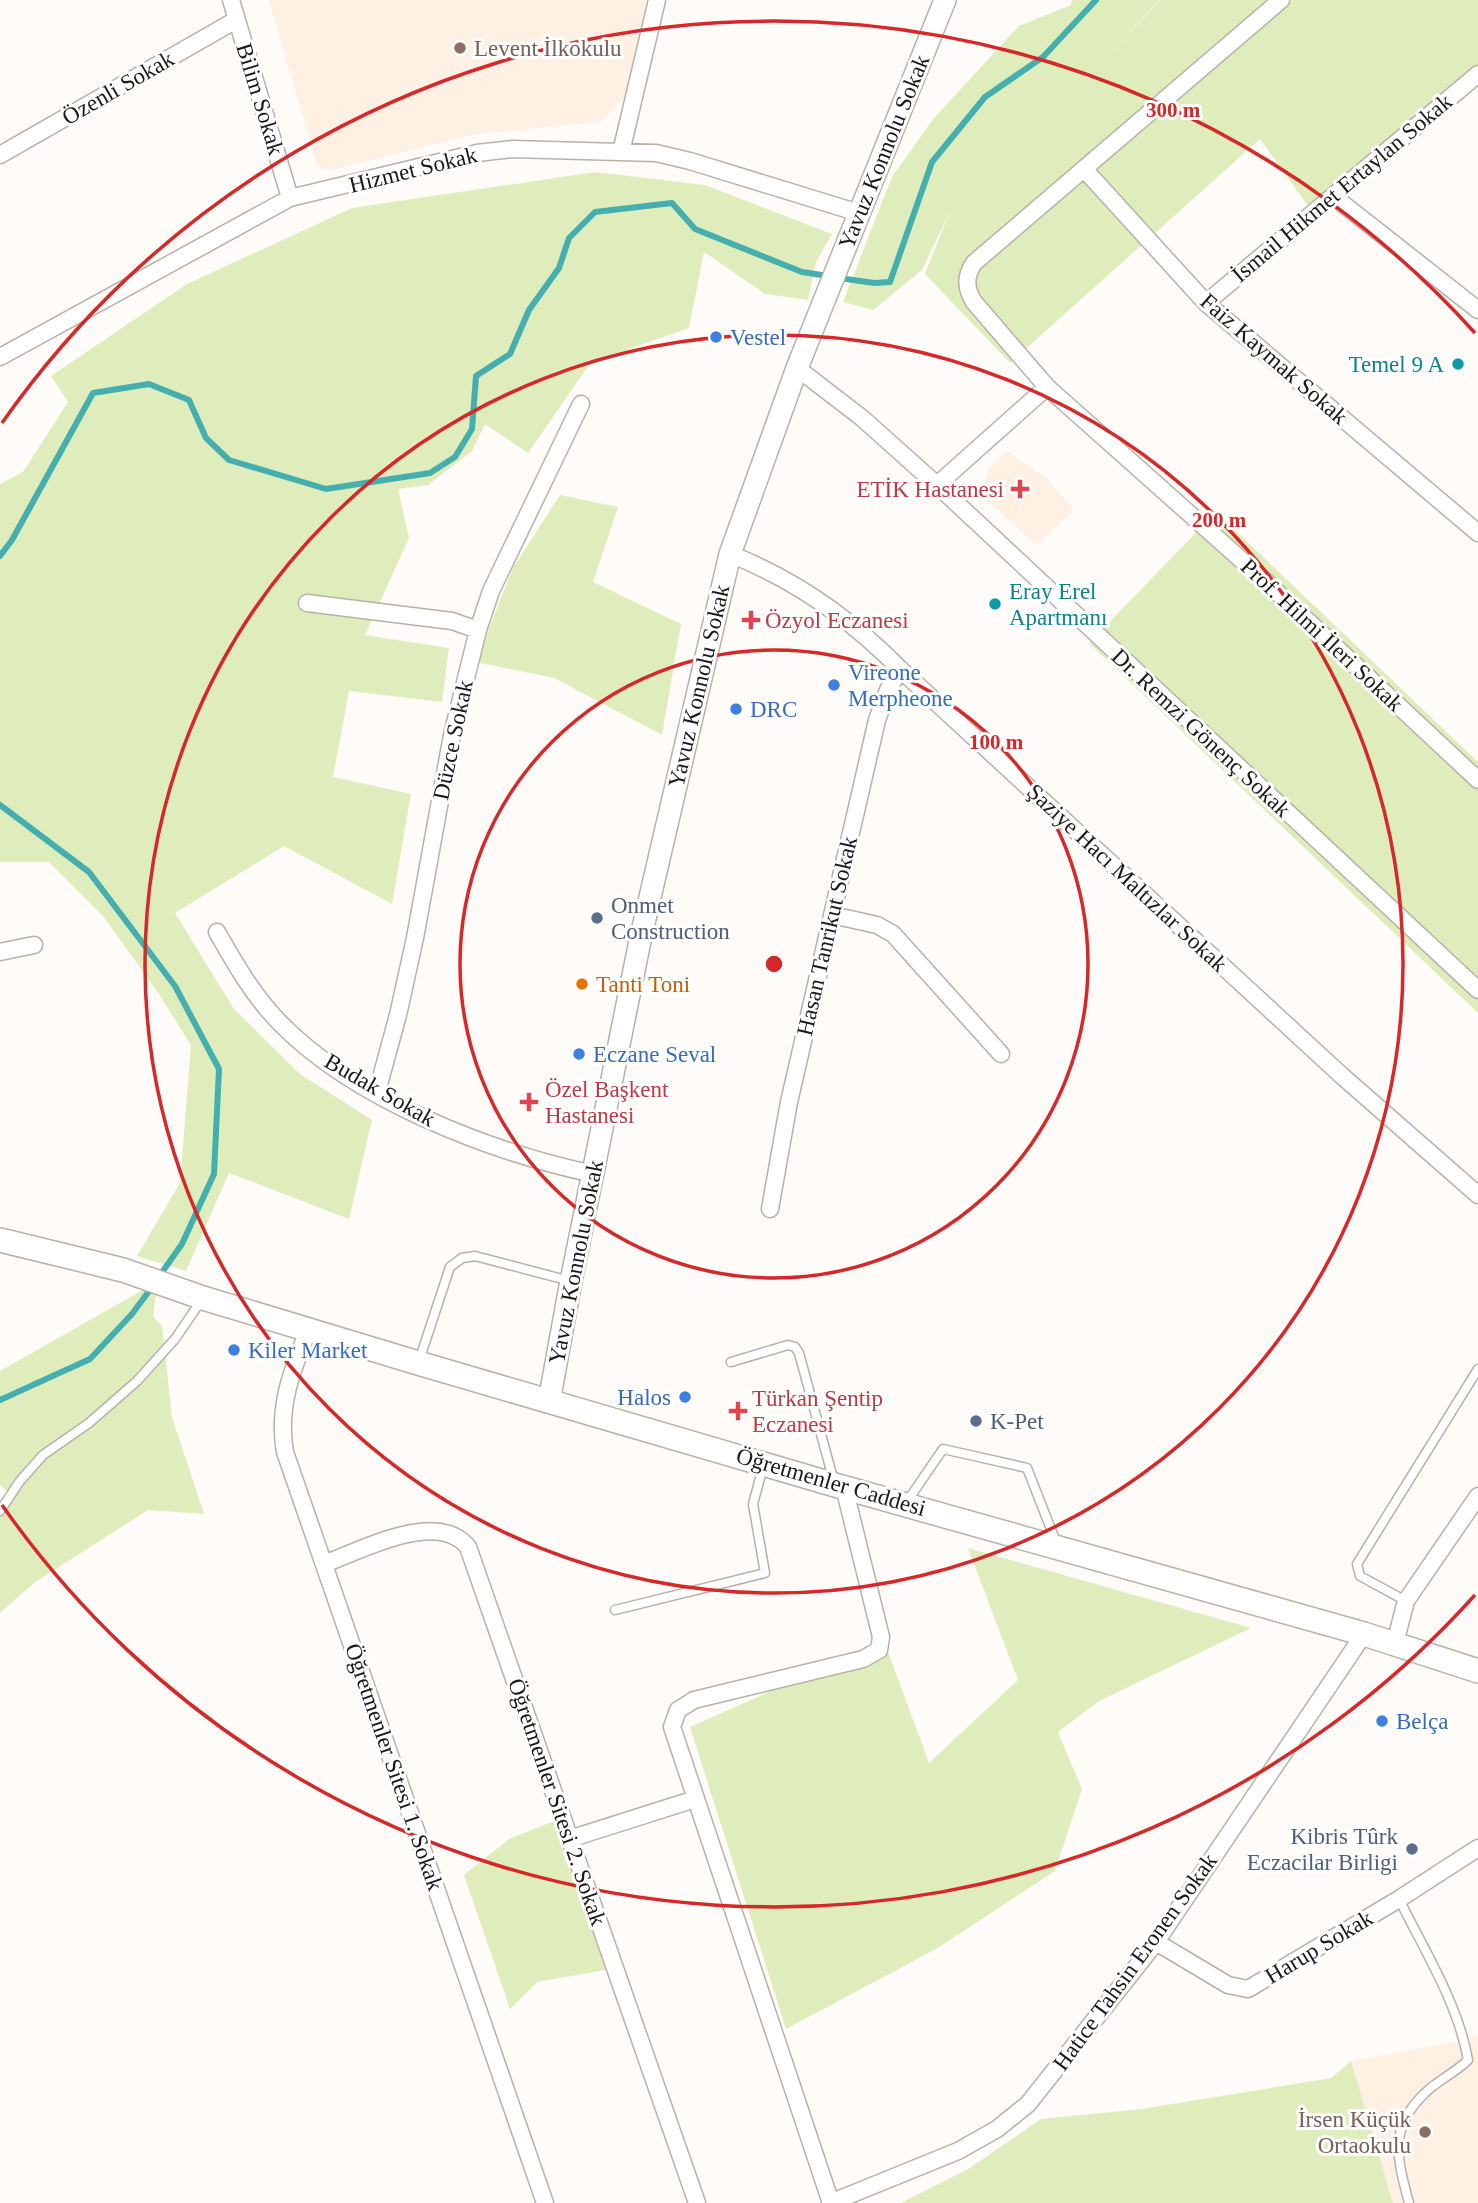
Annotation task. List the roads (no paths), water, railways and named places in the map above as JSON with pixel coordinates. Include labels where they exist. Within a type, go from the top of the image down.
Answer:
[{"type":"main road","name":"Öğretmenler Caddesi","points":[[0,1240],[123,1270],[194,1295],[549,1402],[1364,1634],[1478,1671]]},
{"type":"street","name":"Bilim Sokak","points":[[231,0],[290,198]]},
{"type":"street","points":[[621,152],[657,0]]},
{"type":"street","name":"Yavuz Konnolu Sokak","points":[[549,1402],[570,1281],[641,936],[730,554],[797,368],[945,0]]},
{"type":"street","points":[[1085,170],[1281,0]]},
{"type":"street","name":"Özenli Sokak","points":[[0,155],[236,20]]},
{"type":"street","name":"İsmail Hikmet Ertaylan Sokak","points":[[1206,303],[1478,74]]},
{"type":"street","name":"Hizmet Sokak","points":[[0,357],[290,198],[493,151],[564,149],[656,153],[859,213]]},
{"type":"street","name":"Prof. Hilmi İleri Sokak","points":[[1085,170],[974,263],[966,278],[967,288],[974,302],[1047,387],[1264,580],[1478,780]]},
{"type":"street","name":"Faiz Kaymak Sokak","points":[[1085,170],[1206,303],[1478,533]]},
{"type":"street","points":[[1333,196],[1478,310]]},
{"type":"street","name":"Dr. Remzi Gönenç Sokak","points":[[797,368],[862,418],[937,485],[1478,990]]},
{"type":"street","points":[[937,485],[1047,387]]},
{"type":"street","name":"Düzce Sokak","points":[[377,1093],[415,938],[452,735],[478,630],[491,591],[581,404]]},
{"type":"street","name":"Şaziye Hacı Maltızlar Sokak","points":[[730,554],[765,568],[826,605],[870,638],[900,669],[1341,1075],[1478,1195]]},
{"type":"street","points":[[306,603],[452,621],[478,630]]},
{"type":"street","name":"Hasan Tanrikut Sokak","points":[[770,1209],[789,1102],[877,719],[888,690],[900,669]]},
{"type":"street","points":[[832,915],[877,925],[892,934],[1001,1054]]},
{"type":"street","name":"Budak Sokak","points":[[217,932],[242,976],[281,1024],[322,1058],[411,1112],[490,1145],[594,1174]]},
{"type":"street","points":[[0,952],[34,945]]},
{"type":"street","name":"Öğretmenler Sitesi 1. Sokak","points":[[309,1329],[294,1363],[284,1403],[282,1426],[285,1452],[545,2203]]},
{"type":"street","points":[[830,2203],[672,1727],[676,1714],[694,1700],[868,1658],[880,1650],[881,1637],[840,1486]]},
{"type":"street","points":[[1395,1643],[1406,1601],[1478,1496]]},
{"type":"street","name":"Öğretmenler Sitesi 2. Sokak","points":[[324,1564],[419,1531],[442,1531],[461,1539],[475,1560],[569,1839],[697,2203]]},
{"type":"street","name":"Hatice Tahsin Eronen Sokak","points":[[830,2203],[958,2151],[1012,2118],[1046,2084],[1156,1942],[1364,1634]]},
{"type":"street","points":[[569,1839],[695,1799]]},
{"type":"street","name":"Harup Sokak","points":[[1156,1942],[1228,1985],[1248,1989],[1399,1899],[1478,1848]]},
{"type":"lane","points":[[418,1363],[450,1267],[462,1258],[475,1256],[570,1281]]},
{"type":"lane","points":[[0,1511],[20,1481],[43,1455],[89,1423],[138,1381],[175,1339],[194,1295]]},
{"type":"lane","points":[[730,1362],[788,1345],[795,1347],[840,1486]]},
{"type":"lane","points":[[1406,1601],[1360,1576],[1357,1564],[1478,1369]]},
{"type":"lane","points":[[906,1503],[943,1449],[1027,1468],[1058,1547]]},
{"type":"lane","points":[[615,1610],[765,1573],[753,1504],[764,1464]]},
{"type":"lane","points":[[1399,1899],[1446,1994],[1465,2040],[1468,2060],[1457,2072],[1426,2091],[1403,2119],[1397,2158],[1409,2203]]},
{"type":"waterway","points":[[839,278],[874,283],[890,282],[932,162],[985,97],[1043,57],[1096,0]]},
{"type":"waterway","points":[[0,556],[12,540],[93,393],[149,384],[189,400],[206,438],[229,460],[326,489],[430,473],[455,457],[472,429],[476,376],[510,354],[529,310],[559,268],[569,238],[595,212],[672,203],[695,229],[802,272],[828,276]]},
{"type":"waterway","points":[[0,805],[89,872],[175,986],[219,1069],[214,1174],[182,1244],[158,1278]]},
{"type":"waterway","points":[[0,1400],[90,1359],[132,1314],[152,1287]]},
{"type":"place","name":"Levent İlkokulu","points":[[460,48]]},
{"type":"place","name":"Vestel","points":[[716,337]]},
{"type":"place","name":"Temel 9 A","points":[[1458,364]]},
{"type":"place","name":"ETİK Hastanesi","points":[[1020,489]]},
{"type":"place","name":"Eray Erel Apartmanı","points":[[995,604]]},
{"type":"place","name":"Özyol Eczanesi","points":[[751,620]]},
{"type":"place","name":"Vireone Merpheone","points":[[834,685]]},
{"type":"place","name":"DRC","points":[[736,709]]},
{"type":"place","name":"Onmet Construction","points":[[597,918]]},
{"type":"place","name":"Tanti Toni","points":[[582,984]]},
{"type":"place","name":"Eczane Seval","points":[[579,1054]]},
{"type":"place","name":"Özel Başkent Hastanesi","points":[[529,1102]]},
{"type":"place","name":"Kiler Market","points":[[234,1350]]},
{"type":"place","name":"Halos","points":[[685,1397]]},
{"type":"place","name":"Türkan Şentip Eczanesi","points":[[738,1411]]},
{"type":"place","name":"K-Pet","points":[[976,1421]]},
{"type":"place","name":"Belça","points":[[1382,1721]]},
{"type":"place","name":"Kibris Tûrk Eczacilar Birligi","points":[[1412,1849]]},
{"type":"place","name":"İrsen Küçük Ortaokulu","points":[[1425,2132]]}]
